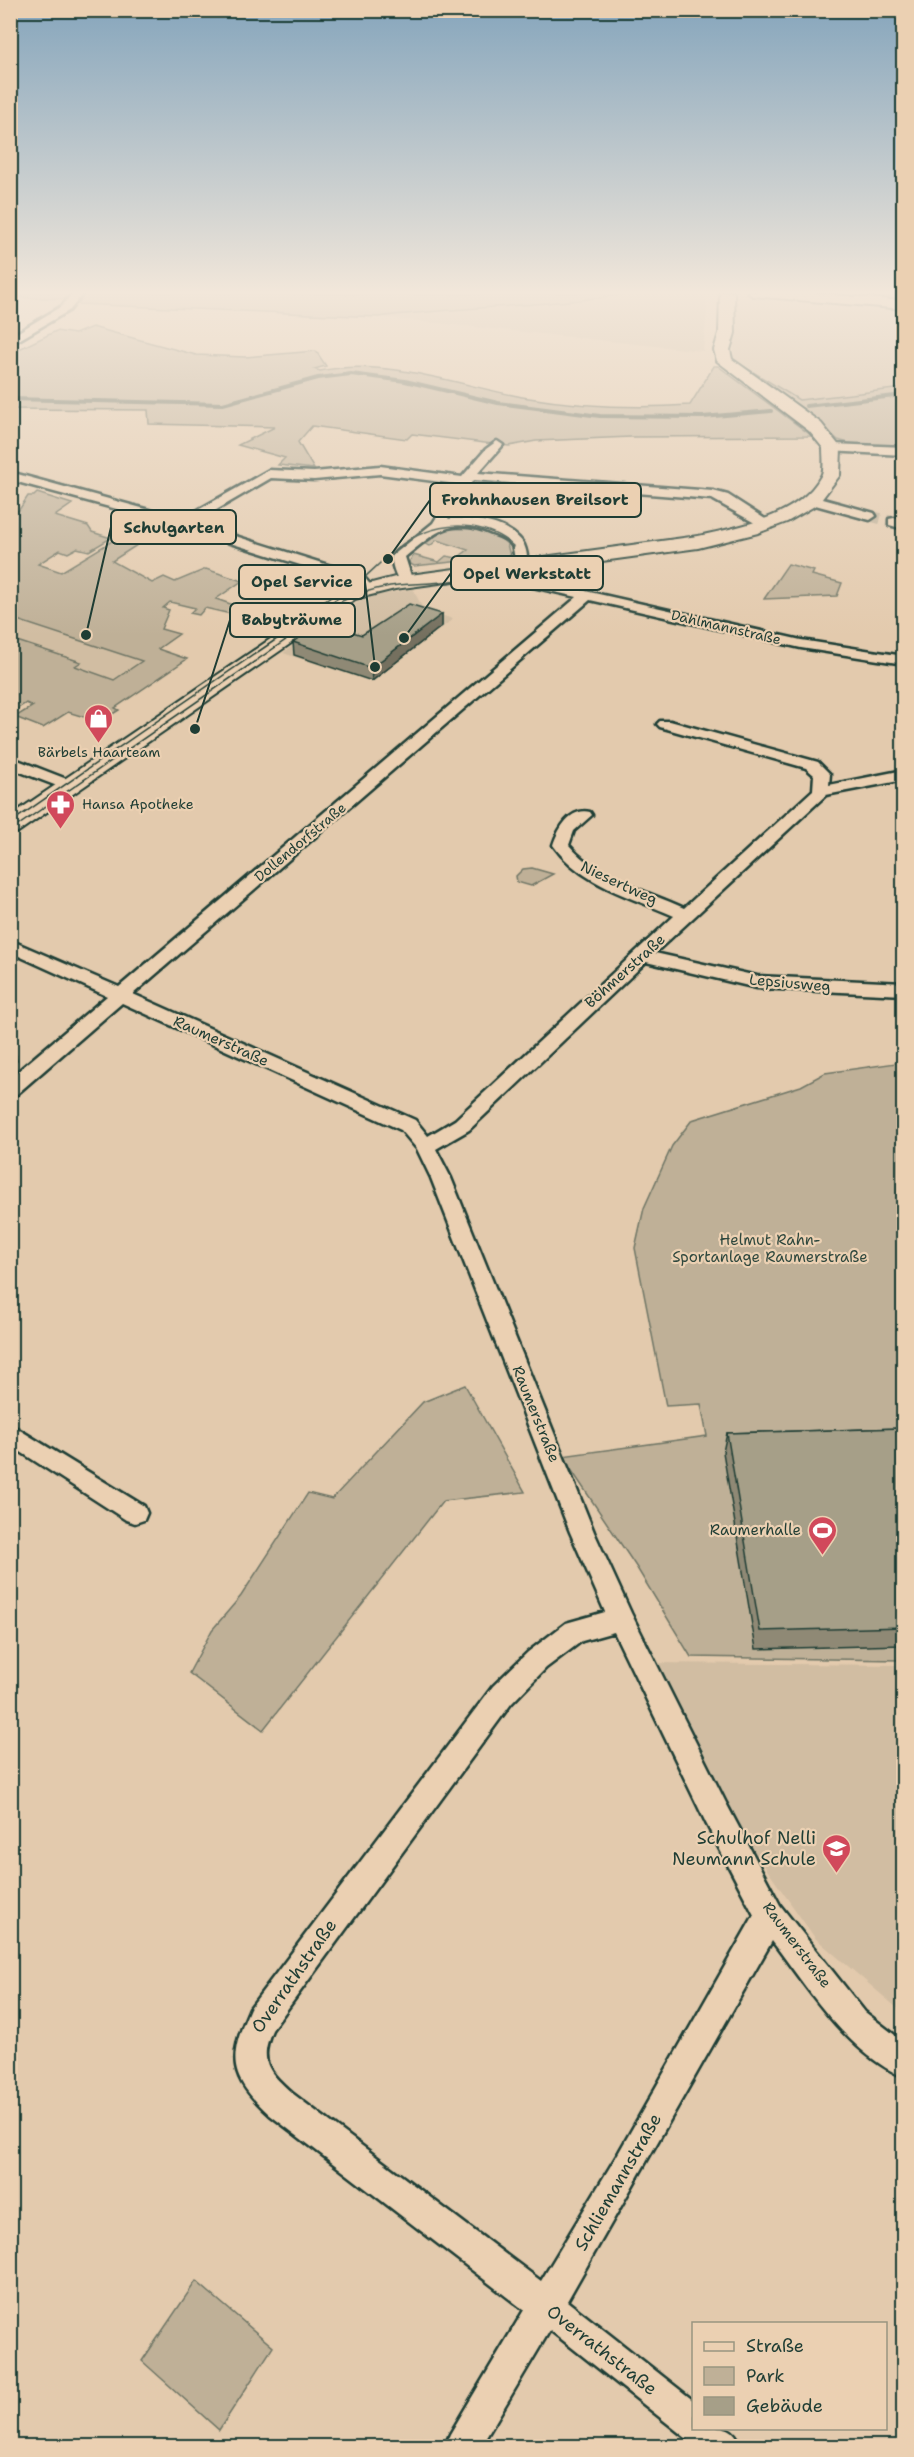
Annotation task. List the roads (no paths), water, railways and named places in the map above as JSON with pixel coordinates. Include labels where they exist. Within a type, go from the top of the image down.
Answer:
[{"type":"main road","points":[[10,827],[341,599],[367,589],[406,582],[698,542],[767,524],[812,500],[831,475],[832,448],[815,427],[787,407]]},
{"type":"street","points":[[439,525],[441,516],[497,444]]},
{"type":"street","points":[[832,448],[903,451]]},
{"type":"street","points":[[183,525],[268,474],[314,476],[380,470],[469,479],[713,495],[724,498],[767,524]]},
{"type":"street","points":[[10,476],[38,481],[358,579],[367,589]]},
{"type":"street","points":[[812,500],[870,516]]},
{"type":"street","points":[[406,582],[398,561],[399,556],[439,525],[470,524],[502,532],[518,545],[522,566]]},
{"type":"street","points":[[550,585],[550,571],[558,560]]},
{"type":"street","name":"Dahlmannstraße","points":[[484,572],[550,585],[584,599],[801,644],[903,660]]},
{"type":"street","name":"Dollendorfstraße","points":[[10,1089],[56,1047],[119,996],[584,599]]},
{"type":"street","points":[[665,724],[812,765],[822,774],[821,791],[903,775]]},
{"type":"street","points":[[10,762],[71,786]]},
{"type":"street","name":"Böhmerstraße","points":[[425,1146],[462,1125],[572,1020],[821,791]]},
{"type":"street","name":"Niesertweg","points":[[584,815],[564,835],[561,845],[566,854],[592,874],[686,915]]},
{"type":"street","name":"Raumerstraße","points":[[10,945],[408,1125],[425,1146],[441,1178],[582,1532],[621,1619],[716,1812],[770,1915],[854,2023],[903,2062]]},
{"type":"street","name":"Lepsiusweg","points":[[643,956],[757,982],[903,989]]},
{"type":"street","points":[[10,1433],[135,1513]]},
{"type":"street","name":"Overrathstraße","points":[[621,1619],[575,1631],[537,1660],[502,1695],[267,2010],[250,2042],[249,2062],[259,2085],[546,2306],[692,2422]]},
{"type":"street","name":"Schliemannstraße","points":[[462,2446],[546,2306],[770,1915]]},
{"type":"street","points":[[704,2430],[724,2446]]},
{"type":"waterway","points":[[527,407],[600,416],[703,417],[771,411]]},
{"type":"tunnel","points":[[870,516],[894,522]]},
{"type":"tram line","points":[[10,823],[344,594],[412,538],[434,529],[458,526],[482,529],[513,546],[507,560],[480,576],[461,580],[390,586],[342,601],[10,831]]},
{"type":"place","name":"Frohnhausen Breilsort","points":[[388,559]]},
{"type":"place","name":"Schulgarten","points":[[86,635]]},
{"type":"place","name":"Opel Werkstatt","points":[[404,638]]},
{"type":"place","name":"Opel Service","points":[[375,667]]},
{"type":"place","name":"Babyträume","points":[[195,729]]},
{"type":"place","name":"Bärbels Haarteam","points":[[99,744]]},
{"type":"place","name":"Hansa Apotheke","points":[[61,830]]},
{"type":"place","name":"Raumerhalle","points":[[822,1556]]},
{"type":"place","name":"Schulhof Nelli Neumann Schule","points":[[837,1874]]},
{"type":"park label","name":"Helmut Rahn- Sportanlage Raumerstraße","points":[[770,1248]]}]
